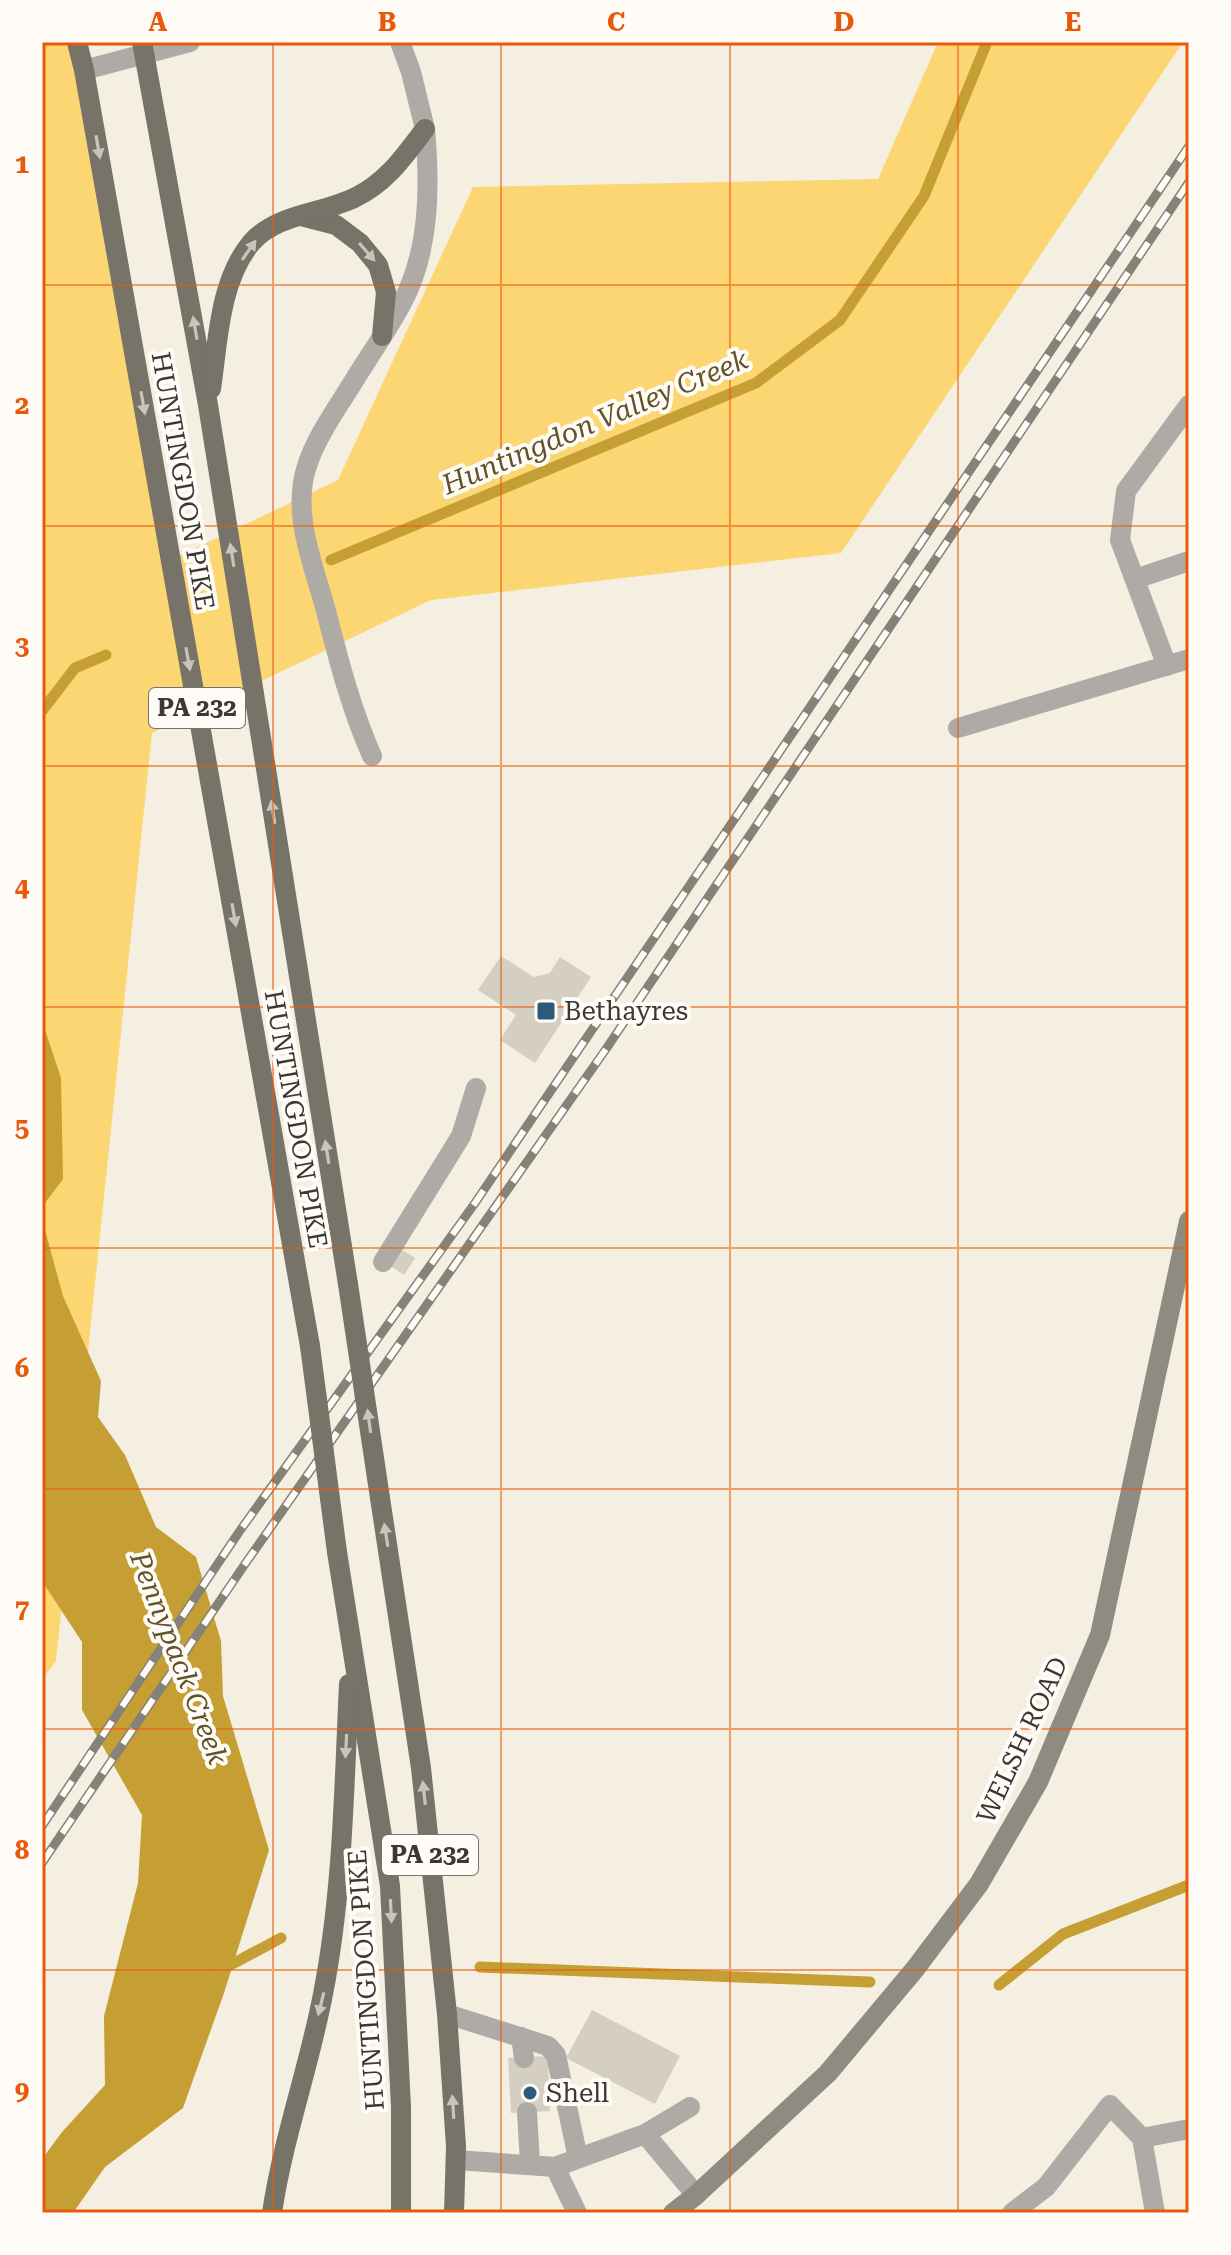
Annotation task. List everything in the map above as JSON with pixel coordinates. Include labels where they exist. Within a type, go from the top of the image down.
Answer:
[{"type":"main road","name":"HUNTINGDON PIKE","points":[[77,42],[310,1346],[337,1552],[390,1886],[401,2107],[401,2213]]},
{"type":"main road","name":"HUNTINGDON PIKE","points":[[144,48],[208,405],[348,1284],[421,1768],[447,2014],[456,2160],[454,2213]]},
{"type":"main road","points":[[208,405],[224,303],[238,266],[251,244],[271,226],[354,198],[375,186],[400,163],[425,129]]},
{"type":"main road","points":[[301,216],[336,225],[360,243],[378,265],[386,292],[382,336]]},
{"type":"main road","name":"WELSH ROAD","points":[[673,2213],[828,2073],[915,1969],[979,1884],[1038,1782],[1100,1635],[1189,1221]]},
{"type":"main road","points":[[272,2213],[279,2166],[323,1995],[339,1889],[351,1640]]},
{"type":"street","points":[[84,70],[144,48],[190,42]]},
{"type":"street","points":[[372,756],[353,713],[304,531],[301,498],[306,468],[330,419],[404,299],[425,225],[430,180],[425,129],[400,42]]},
{"type":"street","points":[[1167,666],[1120,540],[1126,491],[1189,405]]},
{"type":"street","points":[[1135,579],[1189,561]]},
{"type":"street","points":[[958,728],[1189,659]]},
{"type":"street","points":[[383,1262],[461,1136],[476,1088]]},
{"type":"street","points":[[447,2014],[523,2047],[548,2046],[556,2055],[578,2158]]},
{"type":"street","points":[[1012,2213],[1046,2187],[1110,2105],[1142,2138],[1155,2213]]},
{"type":"street","points":[[456,2160],[555,2167],[645,2134],[690,2107]]},
{"type":"street","points":[[527,2112],[530,2163]]},
{"type":"street","points":[[1142,2138],[1189,2129]]},
{"type":"street","points":[[645,2134],[696,2195]]},
{"type":"street","points":[[555,2167],[577,2213]]},
{"type":"shaded area","points":[[42,42],[77,42],[171,560],[338,480],[473,187],[878,179],[938,42],[1183,42],[841,553],[431,600],[152,733],[56,1661],[42,1679]]},
{"type":"water","points":[[42,1021],[61,1078],[63,1179],[42,1207]]},
{"type":"water","name":"Pennypack Creek","points":[[42,1219],[63,1296],[101,1381],[98,1417],[125,1455],[156,1527],[196,1557],[221,1641],[223,1696],[269,1850],[224,1993],[183,2108],[105,2167],[73,2213],[42,2213],[42,2159],[105,2085],[104,2016],[138,1883],[142,1815],[82,1710],[82,1642],[42,1581]]},
{"type":"building","name":"Bethayres","points":[[501,956],[534,977],[550,973],[560,957],[591,977],[535,1063],[500,1040],[516,1015],[478,990]]},
{"type":"building","points":[[401,1249],[415,1258],[404,1275],[390,1266]]},
{"type":"building","points":[[592,2010],[680,2056],[655,2104],[566,2058]]},
{"type":"building","points":[[548,2056],[550,2111],[511,2113],[508,2058]]},
{"type":"waterway","name":"Huntingdon Valley Creek","points":[[331,560],[756,383],[840,320],[924,196],[987,42]]},
{"type":"waterway","name":"Huntingdon Valley Creek","points":[[42,711],[75,668],[106,655]]},
{"type":"waterway","points":[[999,1985],[1063,1934],[1189,1885]]},
{"type":"waterway","points":[[221,1970],[281,1938]]},
{"type":"waterway","points":[[480,1967],[870,1982]]},
{"type":"railway","points":[[42,1826],[239,1532],[475,1203],[1189,146]]},
{"type":"railway","points":[[42,1863],[245,1564],[606,1049],[1189,182]]},
{"type":"place","name":"Bethayres","points":[[546,1011]]},
{"type":"place","name":"Shell","points":[[530,2093]]}]
